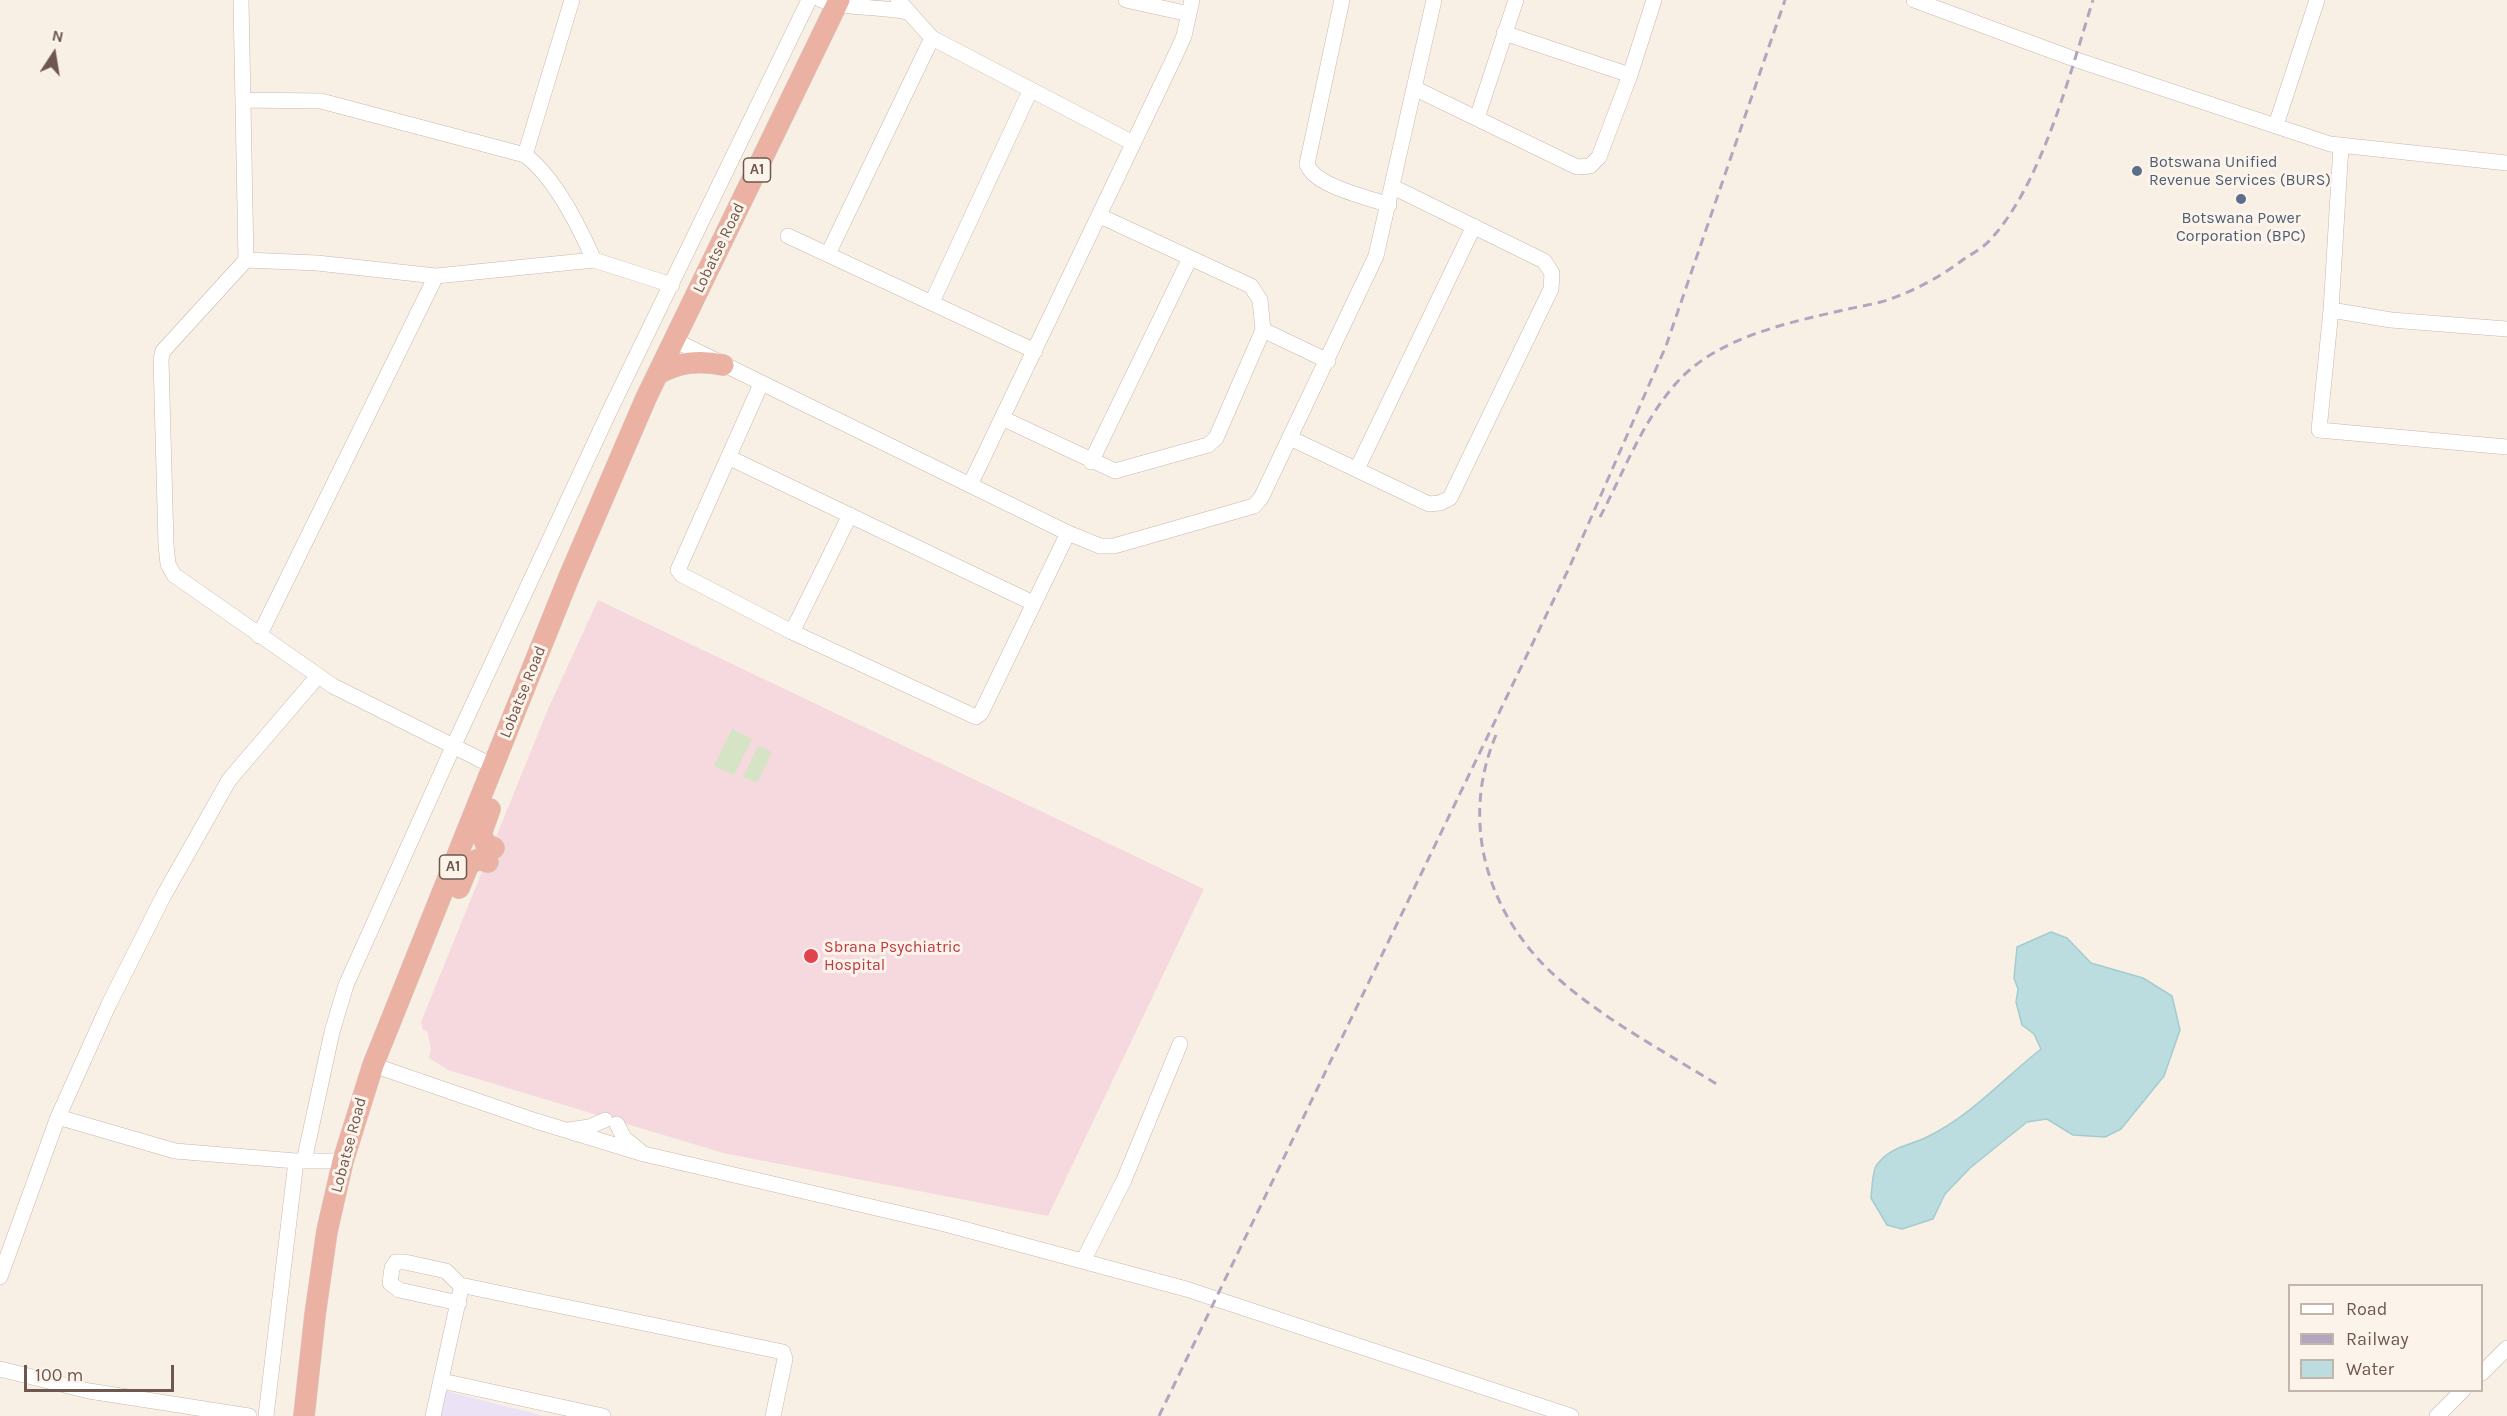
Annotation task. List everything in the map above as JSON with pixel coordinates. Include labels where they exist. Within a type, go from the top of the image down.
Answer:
[{"type":"highway","name":"Lobatse Road","points":[[304,1416],[318,1285],[343,1161],[373,1065],[569,577],[658,374],[832,2]]},
{"type":"highway","points":[[658,374],[670,367],[693,362],[723,365]]},
{"type":"highway","points":[[395,1011],[435,945],[467,867],[475,860],[491,855],[483,841],[481,831],[506,768],[529,676]]},
{"type":"street","points":[[241,0],[246,260],[166,346],[161,358],[168,564],[174,575],[318,676],[493,766]]},
{"type":"street","points":[[525,155],[572,0]]},
{"type":"street","points":[[266,1416],[300,1161],[342,996],[453,747],[809,0]]},
{"type":"street","points":[[970,485],[1004,419],[1180,45],[1190,7],[1125,0]]},
{"type":"street","points":[[1342,0],[1307,164],[1312,175],[1326,183],[1389,205]]},
{"type":"street","points":[[675,340],[1068,533],[1100,546],[1114,546],[1254,506],[1260,501],[1376,256],[1434,0]]},
{"type":"street","points":[[1477,118],[1516,0]]},
{"type":"street","points":[[1414,88],[1577,167],[1584,167],[1599,157],[1630,75],[1654,0]]},
{"type":"street","points":[[1914,0],[2074,59],[2342,146],[2507,163]]},
{"type":"street","points":[[2276,125],[2317,0]]},
{"type":"street","points":[[832,2],[902,6],[932,38],[1133,143]]},
{"type":"street","points":[[1504,33],[1630,75]]},
{"type":"street","points":[[828,254],[932,38]]},
{"type":"street","points":[[932,302],[1030,91]]},
{"type":"street","points":[[243,100],[321,101],[525,155],[545,175],[581,230],[594,260]]},
{"type":"street","points":[[2342,146],[2331,310],[2319,430],[2507,447]]},
{"type":"street","points":[[1290,438],[1429,504],[1440,503],[1450,498],[1551,289],[1551,268],[1544,261],[1393,188]]},
{"type":"street","points":[[1004,419],[1091,462],[1121,471],[1212,442],[1216,438],[1263,330],[1260,300],[1254,289],[1100,216]]},
{"type":"street","points":[[1357,469],[1474,226]]},
{"type":"street","points":[[788,236],[1035,351]]},
{"type":"street","points":[[1091,462],[1190,258]]},
{"type":"street","points":[[246,260],[317,263],[436,276],[594,260],[672,285]]},
{"type":"street","points":[[259,636],[436,276]]},
{"type":"street","points":[[2331,310],[2380,319],[2507,329]]},
{"type":"street","points":[[1263,330],[1328,361]]},
{"type":"street","points":[[761,384],[730,458],[678,570],[682,575],[792,632],[976,717],[981,713],[1068,533]]},
{"type":"street","points":[[730,458],[1033,603]]},
{"type":"street","points":[[792,632],[850,515]]},
{"type":"street","points":[[0,1277],[58,1117],[109,1004],[164,895],[223,789],[318,676]]},
{"type":"street","points":[[1083,1261],[1124,1180],[1180,1044]]},
{"type":"street","points":[[373,1065],[563,1130],[644,1154],[945,1224],[1216,1298],[1571,1416]]},
{"type":"street","points":[[58,1117],[174,1151],[300,1161],[343,1161]]},
{"type":"street","points":[[563,1130],[611,1122],[624,1138],[644,1154]]},
{"type":"street","points":[[459,1303],[399,1290],[390,1283],[392,1268],[401,1261],[446,1271],[460,1285],[783,1352],[785,1359],[773,1416]]},
{"type":"street","points":[[433,1416],[459,1303],[460,1285]]},
{"type":"street","points":[[2483,1371],[2507,1348]]},
{"type":"street","points":[[0,1369],[181,1411],[249,1416]]},
{"type":"street","points":[[442,1381],[603,1416]]},
{"type":"street","points":[[2437,1416],[2461,1392]]},
{"type":"shaded area","name":"Sbrana Psychiatric Hospital","points":[[598,600],[1204,889],[1048,1216],[723,1153],[448,1070],[429,1058],[431,1048],[427,1031],[423,1030],[421,1022],[548,709]]},
{"type":"shaded area","points":[[446,1391],[544,1416],[440,1416]]},
{"type":"green space","points":[[732,729],[752,739],[734,775],[714,766]]},
{"type":"green space","points":[[758,746],[772,752],[757,783],[743,777]]},
{"type":"water","points":[[2051,932],[2067,938],[2091,963],[2143,978],[2172,996],[2180,1030],[2164,1076],[2121,1129],[2105,1137],[2073,1135],[2047,1119],[2027,1122],[1970,1168],[1945,1194],[1933,1219],[1902,1229],[1887,1225],[1871,1198],[1875,1169],[1881,1159],[1894,1150],[1927,1137],[1958,1118],[2041,1049],[2034,1034],[2022,1025],[2016,1002],[2018,989],[2014,978],[2017,947]]},
{"type":"railway","points":[[1159,1416],[1570,566],[1666,346],[1785,0]]},
{"type":"railway","points":[[1600,517],[1646,426],[1669,392],[1699,363],[1717,351],[1758,333],[1802,320],[1881,302],[1921,286],[1990,240],[2008,217],[2025,189],[2039,159],[2064,93],[2093,0]]},
{"type":"railway","points":[[1496,735],[1485,769],[1480,803],[1481,836],[1487,869],[1499,900],[1516,930],[1537,957],[1580,996],[1618,1023],[1718,1085]]},
{"type":"place","name":"Botswana Unified Revenue Services (BURS)","points":[[2137,171]]},
{"type":"place","name":"Botswana Power Corporation (BPC)","points":[[2241,199]]},
{"type":"place","name":"Sbrana Psychiatric Hospital","points":[[811,956]]}]
